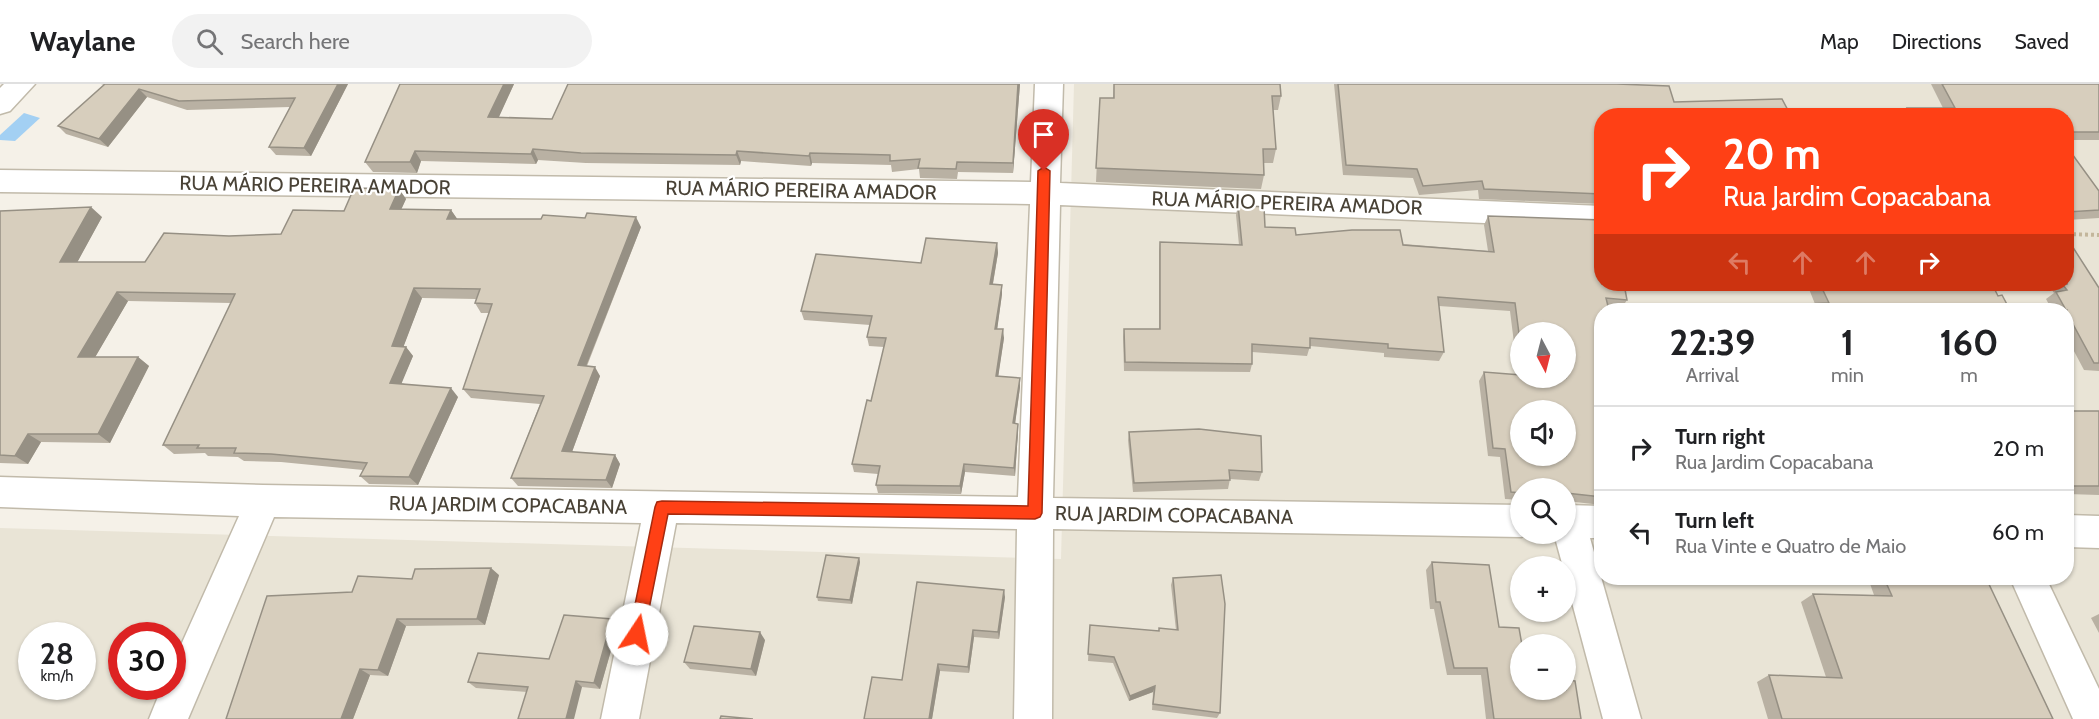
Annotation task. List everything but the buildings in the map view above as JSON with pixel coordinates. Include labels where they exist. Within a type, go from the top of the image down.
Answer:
[{"type":"street","points":[[0,104],[21,84]]},
{"type":"street","points":[[1033,719],[1035,513],[1043,193],[1049,84]]},
{"type":"street","name":"RUA MÁRIO PEREIRA AMADOR","points":[[0,181],[1043,193],[1594,217]]},
{"type":"street","name":"RUA JARDIM COPACABANA","points":[[0,492],[263,501],[1510,520]]},
{"type":"street","points":[[168,719],[263,501]]},
{"type":"street","points":[[620,719],[662,507]]},
{"type":"street","points":[[1579,522],[1622,719]]},
{"type":"street","points":[[2074,531],[2099,532]]},
{"type":"street","points":[[2031,585],[2093,719]]},
{"type":"path","points":[[2074,234],[2099,236]]},
{"type":"shaded area","points":[[1074,84],[2099,84],[2099,719],[0,719],[0,528],[1061,559]]},
{"type":"water","points":[[24,113],[40,118],[15,141],[0,140],[0,135]]},
{"type":"route","points":[[637,634],[662,507],[1035,513],[1044,171]]}]
